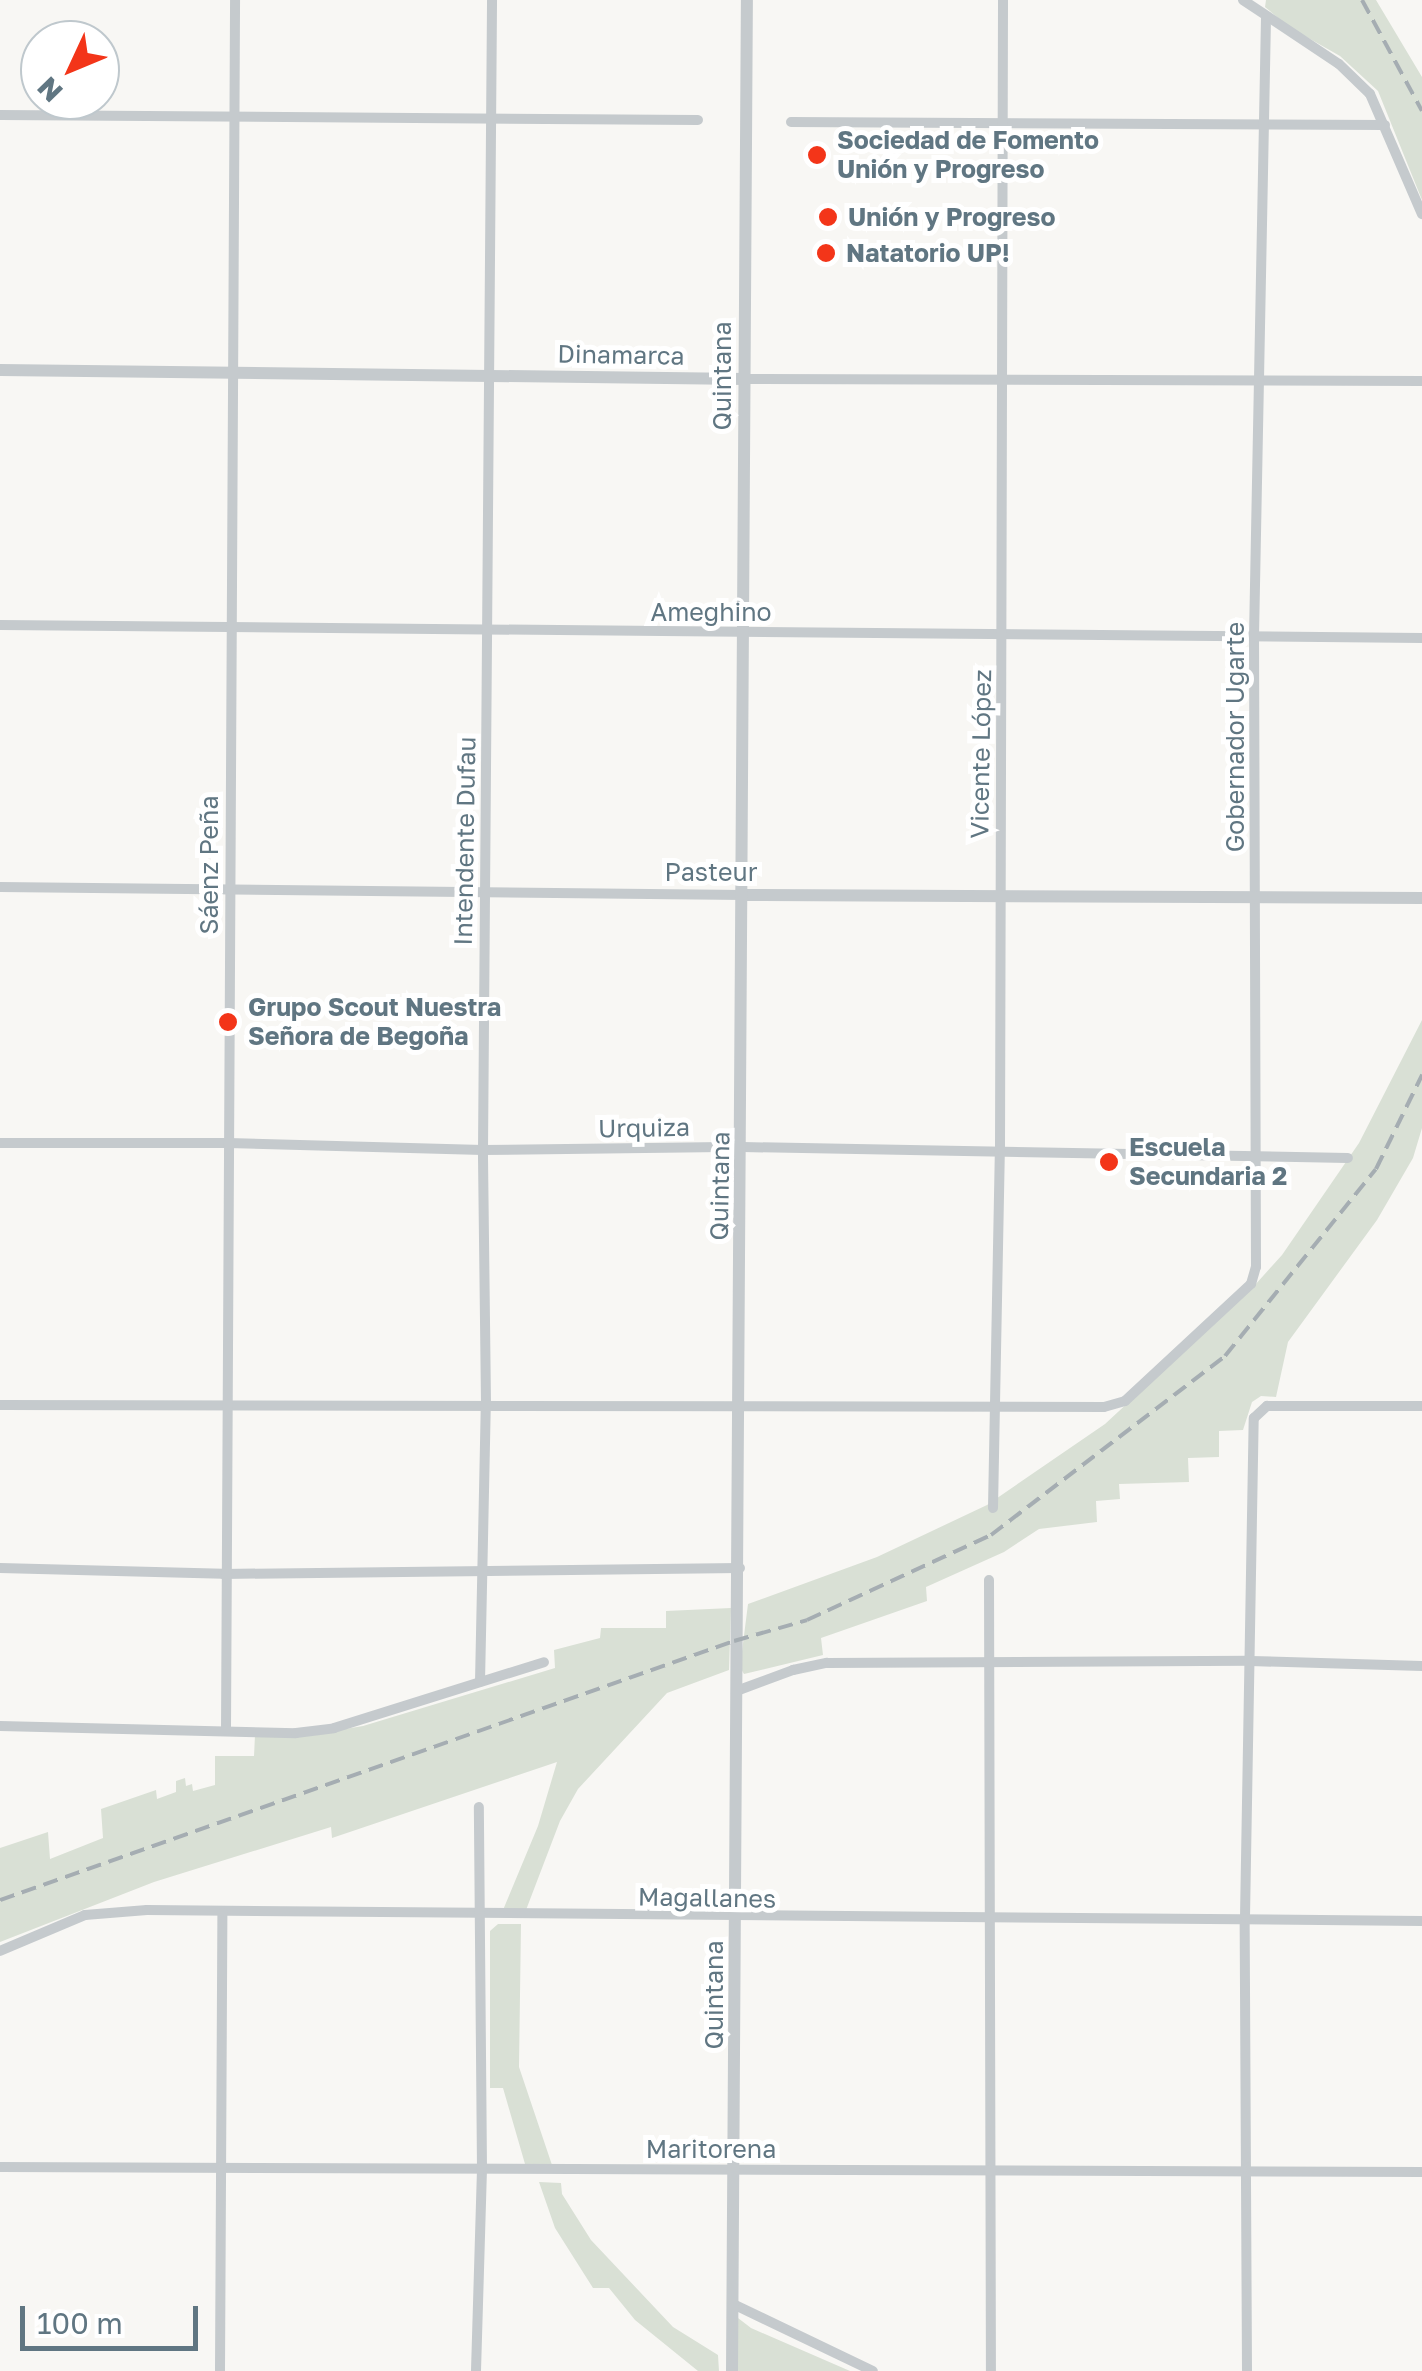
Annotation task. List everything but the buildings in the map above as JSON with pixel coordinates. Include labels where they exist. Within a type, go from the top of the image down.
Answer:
[{"type":"street","name":"Sáenz Peña","points":[[226,1730],[235,0]]},
{"type":"street","name":"Intendente Dufau","points":[[480,1682],[486,1403],[484,892],[492,0]]},
{"type":"street","name":"Quintana","points":[[732,2371],[739,1690],[734,1641],[740,1568],[743,1146],[747,0]]},
{"type":"street","name":"Vicente López","points":[[993,1508],[1000,1150],[1004,0]]},
{"type":"street","points":[[1243,0],[1339,64],[1370,94],[1422,214]]},
{"type":"street","name":"Gobernador Ugarte","points":[[996,1407],[1104,1407],[1125,1401],[1251,1284],[1256,1268],[1254,637],[1266,18]]},
{"type":"street","points":[[0,115],[698,120]]},
{"type":"street","points":[[791,122],[1384,125]]},
{"type":"street","name":"Dinamarca","points":[[0,370],[745,379],[1422,381]]},
{"type":"street","name":"Ameghino","points":[[0,625],[1422,638]]},
{"type":"street","name":"Pasteur","points":[[0,887],[744,895],[999,893],[1256,900],[1422,898]]},
{"type":"street","name":"Urquiza","points":[[0,1143],[228,1143],[483,1150],[743,1146],[1348,1158]]},
{"type":"street","points":[[0,1405],[996,1407]]},
{"type":"street","points":[[1247,2371],[1245,1916],[1254,1418],[1267,1406],[1422,1406]]},
{"type":"street","points":[[0,1568],[224,1574],[740,1568]]},
{"type":"street","points":[[989,1580],[991,2371]]},
{"type":"street","points":[[739,1690],[793,1670],[827,1663],[1251,1661],[1422,1666]]},
{"type":"street","points":[[0,1726],[296,1733],[334,1728],[544,1662]]},
{"type":"street","points":[[476,2371],[482,2168],[479,1806]]},
{"type":"street","name":"Magallanes","points":[[0,1950],[85,1915],[147,1910],[988,1920],[1245,1916],[1422,1920]]},
{"type":"street","points":[[220,2371],[222,1913]]},
{"type":"street","name":"Maritorena","points":[[0,2167],[1422,2172]]},
{"type":"street","points":[[733,2304],[873,2371]]},
{"type":"shaded area","points":[[1266,0],[1376,0],[1422,77],[1422,200],[1378,91],[1340,56],[1289,27],[1265,7]]},
{"type":"shaded area","points":[[1422,1020],[1422,1128],[1413,1158],[1377,1220],[1288,1342],[1276,1397],[1261,1396],[1252,1402],[1243,1430],[1219,1431],[1219,1457],[1188,1458],[1189,1482],[1119,1484],[1120,1499],[1096,1501],[1097,1522],[1039,1529],[1004,1552],[926,1587],[927,1601],[821,1638],[823,1655],[744,1674],[740,1667],[748,1604],[877,1557],[987,1505],[1105,1424],[1254,1286],[1282,1255],[1359,1143]]},
{"type":"shaded area","points":[[731,1608],[729,1670],[667,1693],[578,1789],[560,1821],[526,1910],[503,1910],[538,1826],[557,1762],[332,1838],[331,1827],[154,1882],[0,1942],[0,1848],[48,1832],[50,1859],[103,1838],[101,1809],[156,1790],[157,1799],[176,1792],[176,1781],[185,1778],[186,1786],[192,1784],[193,1791],[215,1785],[215,1756],[254,1756],[255,1735],[297,1737],[363,1726],[555,1668],[554,1650],[600,1638],[601,1628],[666,1628],[666,1611]]},
{"type":"shaded area","points":[[498,1924],[521,1924],[519,2067],[552,2165],[525,2164],[503,2088],[490,2088],[490,1931]]},
{"type":"shaded area","points":[[539,2182],[561,2183],[562,2194],[591,2240],[673,2327],[718,2355],[719,2371],[698,2371],[635,2320],[609,2288],[593,2288],[555,2228]]},
{"type":"shaded area","points":[[738,2318],[751,2328],[850,2371],[737,2371]]},
{"type":"railway","points":[[1362,0],[1422,111]]},
{"type":"railway","points":[[0,1900],[734,1641],[807,1620],[991,1535],[1225,1356],[1376,1169],[1422,1075]]},
{"type":"place","name":"Sociedad de Fomento Unión y Progreso","points":[[817,155]]},
{"type":"place","name":"Unión y Progreso","points":[[828,217]]},
{"type":"place","name":"Natatorio UP!","points":[[826,253]]},
{"type":"place","name":"Grupo Scout Nuestra Señora de Begoña","points":[[228,1022]]},
{"type":"place","name":"Escuela Secundaria 2","points":[[1109,1162]]}]
